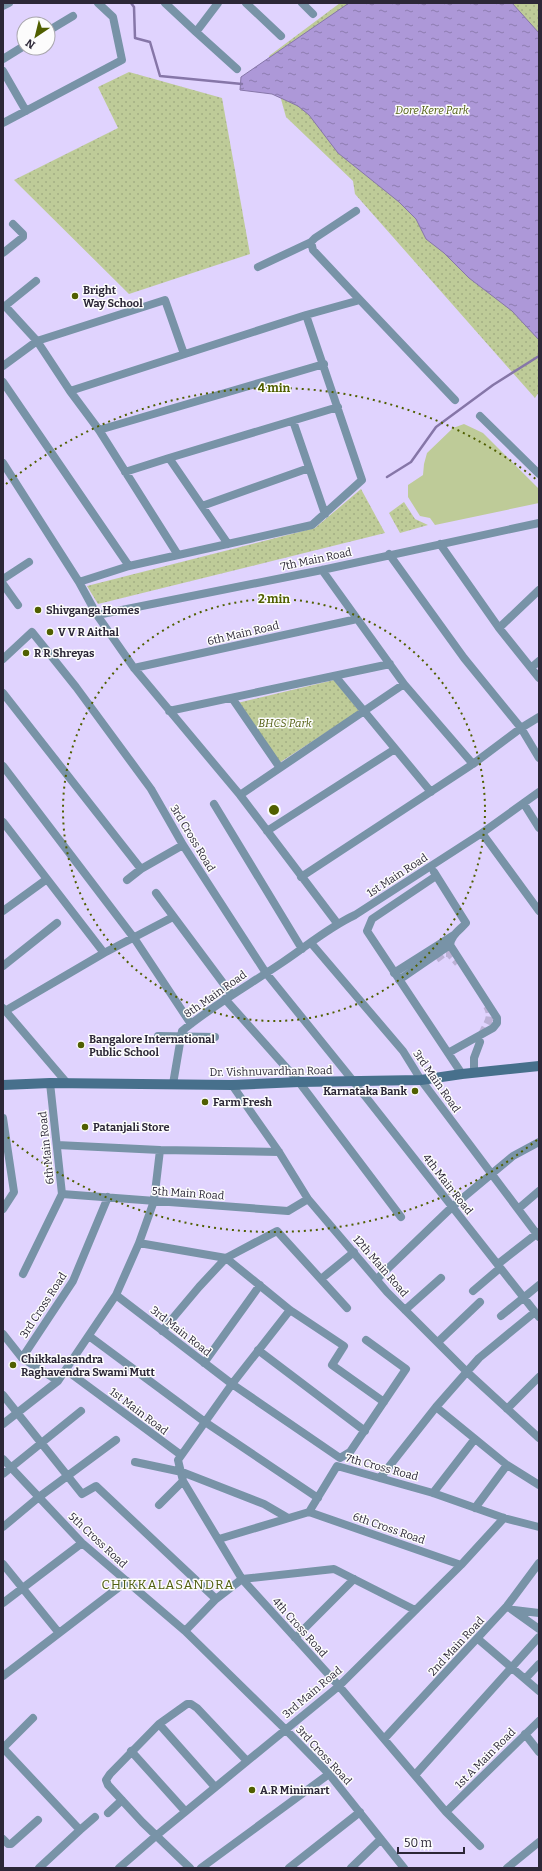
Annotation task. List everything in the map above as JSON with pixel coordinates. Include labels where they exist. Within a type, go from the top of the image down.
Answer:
[{"type":"main road","name":"Dr. Vishnuvardhan Road","points":[[3,1085],[67,1083],[232,1085],[299,1082],[421,1080],[474,1072],[539,1066]]},
{"type":"street","points":[[3,6],[9,3]]},
{"type":"street","points":[[3,123],[122,60],[114,17],[98,3]]},
{"type":"street","points":[[165,3],[237,69]]},
{"type":"street","points":[[196,32],[218,3]]},
{"type":"street","points":[[246,3],[281,36]]},
{"type":"street","points":[[302,3],[313,14]]},
{"type":"street","points":[[56,26],[72,16]]},
{"type":"street","points":[[3,60],[16,51]]},
{"type":"street","points":[[3,71],[26,111]]},
{"type":"street","points":[[258,267],[311,242],[356,211]]},
{"type":"street","points":[[3,253],[23,237],[23,234],[13,224]]},
{"type":"street","points":[[311,242],[314,250],[455,400]]},
{"type":"street","points":[[36,281],[4,307],[37,341],[70,391],[99,430],[178,555]]},
{"type":"street","points":[[3,366],[37,341],[165,300],[184,354]]},
{"type":"street","points":[[70,391],[306,315],[360,300]]},
{"type":"street","points":[[79,582],[129,566],[312,525],[362,480],[324,364],[306,315]]},
{"type":"street","points":[[99,430],[324,364]]},
{"type":"street","points":[[3,382],[129,566]]},
{"type":"street","points":[[125,472],[338,407]]},
{"type":"street","points":[[480,416],[539,474]]},
{"type":"street","points":[[292,421],[325,514]]},
{"type":"street","points":[[169,458],[228,544]]},
{"type":"street","points":[[3,463],[79,582],[97,615],[134,668],[240,795],[337,923]]},
{"type":"street","points":[[202,506],[309,468]]},
{"type":"street","name":"7th Main Road","points":[[97,615],[322,570],[389,554],[539,523]]},
{"type":"street","points":[[440,544],[499,628],[539,678]]},
{"type":"street","points":[[389,554],[464,658],[521,728],[539,758]]},
{"type":"street","points":[[3,579],[29,562]]},
{"type":"street","points":[[322,570],[404,684],[473,764]]},
{"type":"street","points":[[3,584],[18,605]]},
{"type":"street","points":[[499,628],[539,590]]},
{"type":"street","name":"6th Main Road","points":[[134,668],[357,618]]},
{"type":"street","name":"3rd Cross Road","points":[[4,655],[32,632],[76,687],[151,789],[183,845],[266,973],[354,1082]]},
{"type":"street","points":[[531,668],[539,661]]},
{"type":"street","points":[[169,711],[390,664]]},
{"type":"street","points":[[335,676],[431,792]]},
{"type":"street","points":[[240,795],[404,684]]},
{"type":"street","points":[[3,693],[142,869]]},
{"type":"street","points":[[232,698],[280,768]]},
{"type":"street","points":[[301,876],[473,764],[521,728],[539,717]]},
{"type":"street","points":[[267,831],[395,749]]},
{"type":"street","points":[[3,766],[134,938],[191,1024]]},
{"type":"street","name":"1st Main Road","points":[[266,973],[311,943],[337,923],[355,915],[482,833],[539,792]]},
{"type":"street","points":[[214,804],[302,949]]},
{"type":"street","points":[[524,804],[539,828]]},
{"type":"street","points":[[3,822],[104,952]]},
{"type":"street","points":[[482,833],[539,911]]},
{"type":"street","points":[[126,880],[183,845]]},
{"type":"street","points":[[396,976],[454,935],[466,922],[430,867]]},
{"type":"street","points":[[436,876],[372,919],[368,925],[367,931],[462,1074]]},
{"type":"street","points":[[3,911],[47,879]]},
{"type":"street","points":[[156,893],[228,997],[299,1082],[401,1217]]},
{"type":"street","points":[[67,1083],[4,1010],[104,952],[174,917]]},
{"type":"street","points":[[3,966],[57,923]]},
{"type":"street","points":[[396,976],[450,945],[454,935]]},
{"type":"street","name":"3rd Main Road","points":[[311,943],[403,1051],[421,1080],[538,1234]]},
{"type":"street","points":[[448,1053],[493,1028],[497,1023],[497,1018],[450,945]]},
{"type":"street","name":"8th Main Road","points":[[173,1084],[182,1032],[228,997],[266,973]]},
{"type":"street","points":[[158,1036],[215,1037]]},
{"type":"street","points":[[474,1072],[474,1058],[480,1042]]},
{"type":"street","name":"4th Main Road","points":[[354,1082],[537,1315]]},
{"type":"street","name":"6th Main Road","points":[[23,1274],[62,1194],[50,1083]]},
{"type":"street","name":"12th Main Road","points":[[232,1085],[279,1152],[308,1199],[377,1279],[405,1310],[466,1372],[539,1438]]},
{"type":"street","points":[[3,1118],[14,1192],[3,1209]]},
{"type":"street","points":[[377,1279],[452,1207],[513,1156],[539,1142]]},
{"type":"street","points":[[57,1145],[160,1150],[279,1152]]},
{"type":"street","points":[[3,1424],[58,1381],[116,1296],[139,1243],[154,1201],[160,1150]]},
{"type":"street","points":[[518,1209],[539,1191]]},
{"type":"street","name":"5th Main Road","points":[[62,1194],[288,1211],[308,1199]]},
{"type":"street","name":"3rd Cross Road","points":[[22,1358],[73,1281],[108,1197]]},
{"type":"street","points":[[162,1331],[226,1258],[277,1231],[347,1308]]},
{"type":"street","points":[[473,1290],[499,1266],[538,1234]]},
{"type":"street","points":[[139,1243],[226,1258],[290,1310],[344,1346],[332,1365],[384,1402]]},
{"type":"street","points":[[321,1279],[354,1252]]},
{"type":"street","points":[[405,1310],[441,1278]]},
{"type":"street","points":[[501,1316],[539,1284]]},
{"type":"street","points":[[204,1363],[260,1285]]},
{"type":"street","name":"3rd Main Road","points":[[116,1296],[232,1384]]},
{"type":"street","points":[[438,1342],[480,1302]]},
{"type":"street","points":[[179,1458],[232,1384],[290,1310]]},
{"type":"street","points":[[380,1478],[436,1407],[479,1358],[537,1315]]},
{"type":"street","points":[[3,1334],[22,1358],[58,1381]]},
{"type":"street","points":[[89,1336],[205,1422],[315,1495]]},
{"type":"street","points":[[232,1384],[340,1458],[350,1452],[406,1368],[366,1340]]},
{"type":"street","points":[[258,1350],[365,1431]]},
{"type":"street","name":"1st Main Road","points":[[66,1370],[179,1458]]},
{"type":"street","points":[[507,1409],[539,1377]]},
{"type":"street","points":[[3,1395],[43,1442],[82,1494],[96,1486],[216,1599]]},
{"type":"street","points":[[436,1407],[507,1466],[539,1485]]},
{"type":"street","points":[[3,1474],[81,1411]]},
{"type":"street","points":[[3,1527],[116,1440]]},
{"type":"street","points":[[433,1493],[474,1440]]},
{"type":"street","name":"4th Cross Road","points":[[179,1458],[183,1481],[219,1539],[242,1580],[339,1686],[446,1812],[480,1846]]},
{"type":"street","name":"5th Cross Road","points":[[3,1459],[82,1543],[185,1631]]},
{"type":"street","points":[[135,1462],[182,1472],[264,1504],[288,1518]]},
{"type":"street","name":"7th Cross Road","points":[[309,1512],[315,1495],[337,1466],[433,1493],[504,1518],[539,1526]]},
{"type":"street","points":[[475,1508],[507,1466]]},
{"type":"street","points":[[159,1505],[183,1481]]},
{"type":"street","points":[[219,1539],[309,1512]]},
{"type":"street","name":"6th Cross Road","points":[[309,1512],[461,1565]]},
{"type":"street","name":"3rd Main Road","points":[[119,1868],[185,1811],[339,1686],[461,1565],[504,1518]]},
{"type":"street","points":[[3,1603],[82,1543]]},
{"type":"street","name":"2nd Main Road","points":[[384,1739],[510,1607],[539,1563]]},
{"type":"street","points":[[3,1564],[59,1633]]},
{"type":"street","points":[[185,1631],[216,1599],[242,1580],[334,1569],[415,1610]]},
{"type":"street","points":[[295,1638],[354,1579]]},
{"type":"street","points":[[3,1676],[127,1581]]},
{"type":"street","points":[[510,1607],[539,1613]]},
{"type":"street","points":[[510,1607],[539,1629]]},
{"type":"street","name":"3rd Cross Road","points":[[185,1631],[286,1729],[329,1774],[404,1868]]},
{"type":"street","points":[[415,1775],[539,1636]]},
{"type":"street","points":[[478,1639],[539,1691]]},
{"type":"street","points":[[525,1679],[539,1664]]},
{"type":"street","points":[[190,1868],[142,1822],[108,1785],[106,1780],[131,1751],[159,1724],[182,1706],[191,1704],[197,1708],[247,1761]]},
{"type":"street","points":[[33,1718],[3,1748],[80,1830]]},
{"type":"street","name":"1st A Main Road","points":[[446,1812],[539,1720]]},
{"type":"street","points":[[159,1724],[215,1787]]},
{"type":"street","points":[[525,1734],[539,1752]]},
{"type":"street","points":[[131,1751],[185,1811]]},
{"type":"street","points":[[201,1868],[329,1774]]},
{"type":"street","points":[[108,1813],[122,1800]]},
{"type":"street","points":[[289,1868],[360,1812]]},
{"type":"street","points":[[39,1868],[95,1817]]},
{"type":"street","points":[[3,1839],[10,1844],[38,1820]]},
{"type":"street","points":[[351,1868],[381,1839]]},
{"type":"street","points":[[507,1868],[539,1842]]},
{"type":"green space","name":"Dore Kere Park","points":[[340,3],[539,3],[539,392],[535,398],[355,194],[353,181],[286,117],[269,56]]},
{"type":"green space","points":[[129,72],[222,98],[250,254],[129,294],[14,180],[118,128],[98,87]]},
{"type":"green space","points":[[464,424],[483,433],[539,489],[539,503],[435,525],[430,518],[420,516],[408,497],[408,485],[423,475],[427,453],[453,428]]},
{"type":"green space","points":[[361,489],[385,533],[98,604],[87,586],[315,528]]},
{"type":"green space","points":[[404,502],[415,519],[428,525],[400,533],[389,513]]},
{"type":"green space","name":"BHCS Park","points":[[334,680],[359,711],[276,765],[233,704]]},
{"type":"water","name":"Dore Kere Park","points":[[349,3],[512,3],[539,33],[539,340],[512,311],[469,278],[444,253],[426,239],[416,219],[399,202],[338,153],[309,115],[298,106],[272,94],[240,90],[241,77]]},
{"type":"waterway","points":[[131,3],[134,7],[135,38],[150,42],[160,76],[242,84]]},
{"type":"waterway","points":[[387,477],[411,462],[436,427],[493,385],[539,356]]},
{"type":"tunnel","points":[[436,959],[444,953],[449,953],[458,963]]},
{"type":"tunnel","points":[[482,1035],[490,1018],[487,1006]]},
{"type":"place","name":"Bright Way School","points":[[75,296]]},
{"type":"place","name":"Shivganga Homes","points":[[38,610]]},
{"type":"place","name":"V V R Aithal","points":[[50,632]]},
{"type":"place","name":"R R Shreyas","points":[[26,653]]},
{"type":"place","name":"Bangalore International Public School","points":[[81,1045]]},
{"type":"place","name":"Karnataka Bank","points":[[415,1091]]},
{"type":"place","name":"Farm Fresh","points":[[205,1102]]},
{"type":"place","name":"Patanjali Store","points":[[85,1127]]},
{"type":"place","name":"Chikkalasandra Raghavendra Swami Mutt","points":[[13,1365]]},
{"type":"place","name":"A.R Minimart","points":[[252,1790]]},
{"type":"district","name":"CHIKKALASANDRA","points":[[168,1584]]}]
